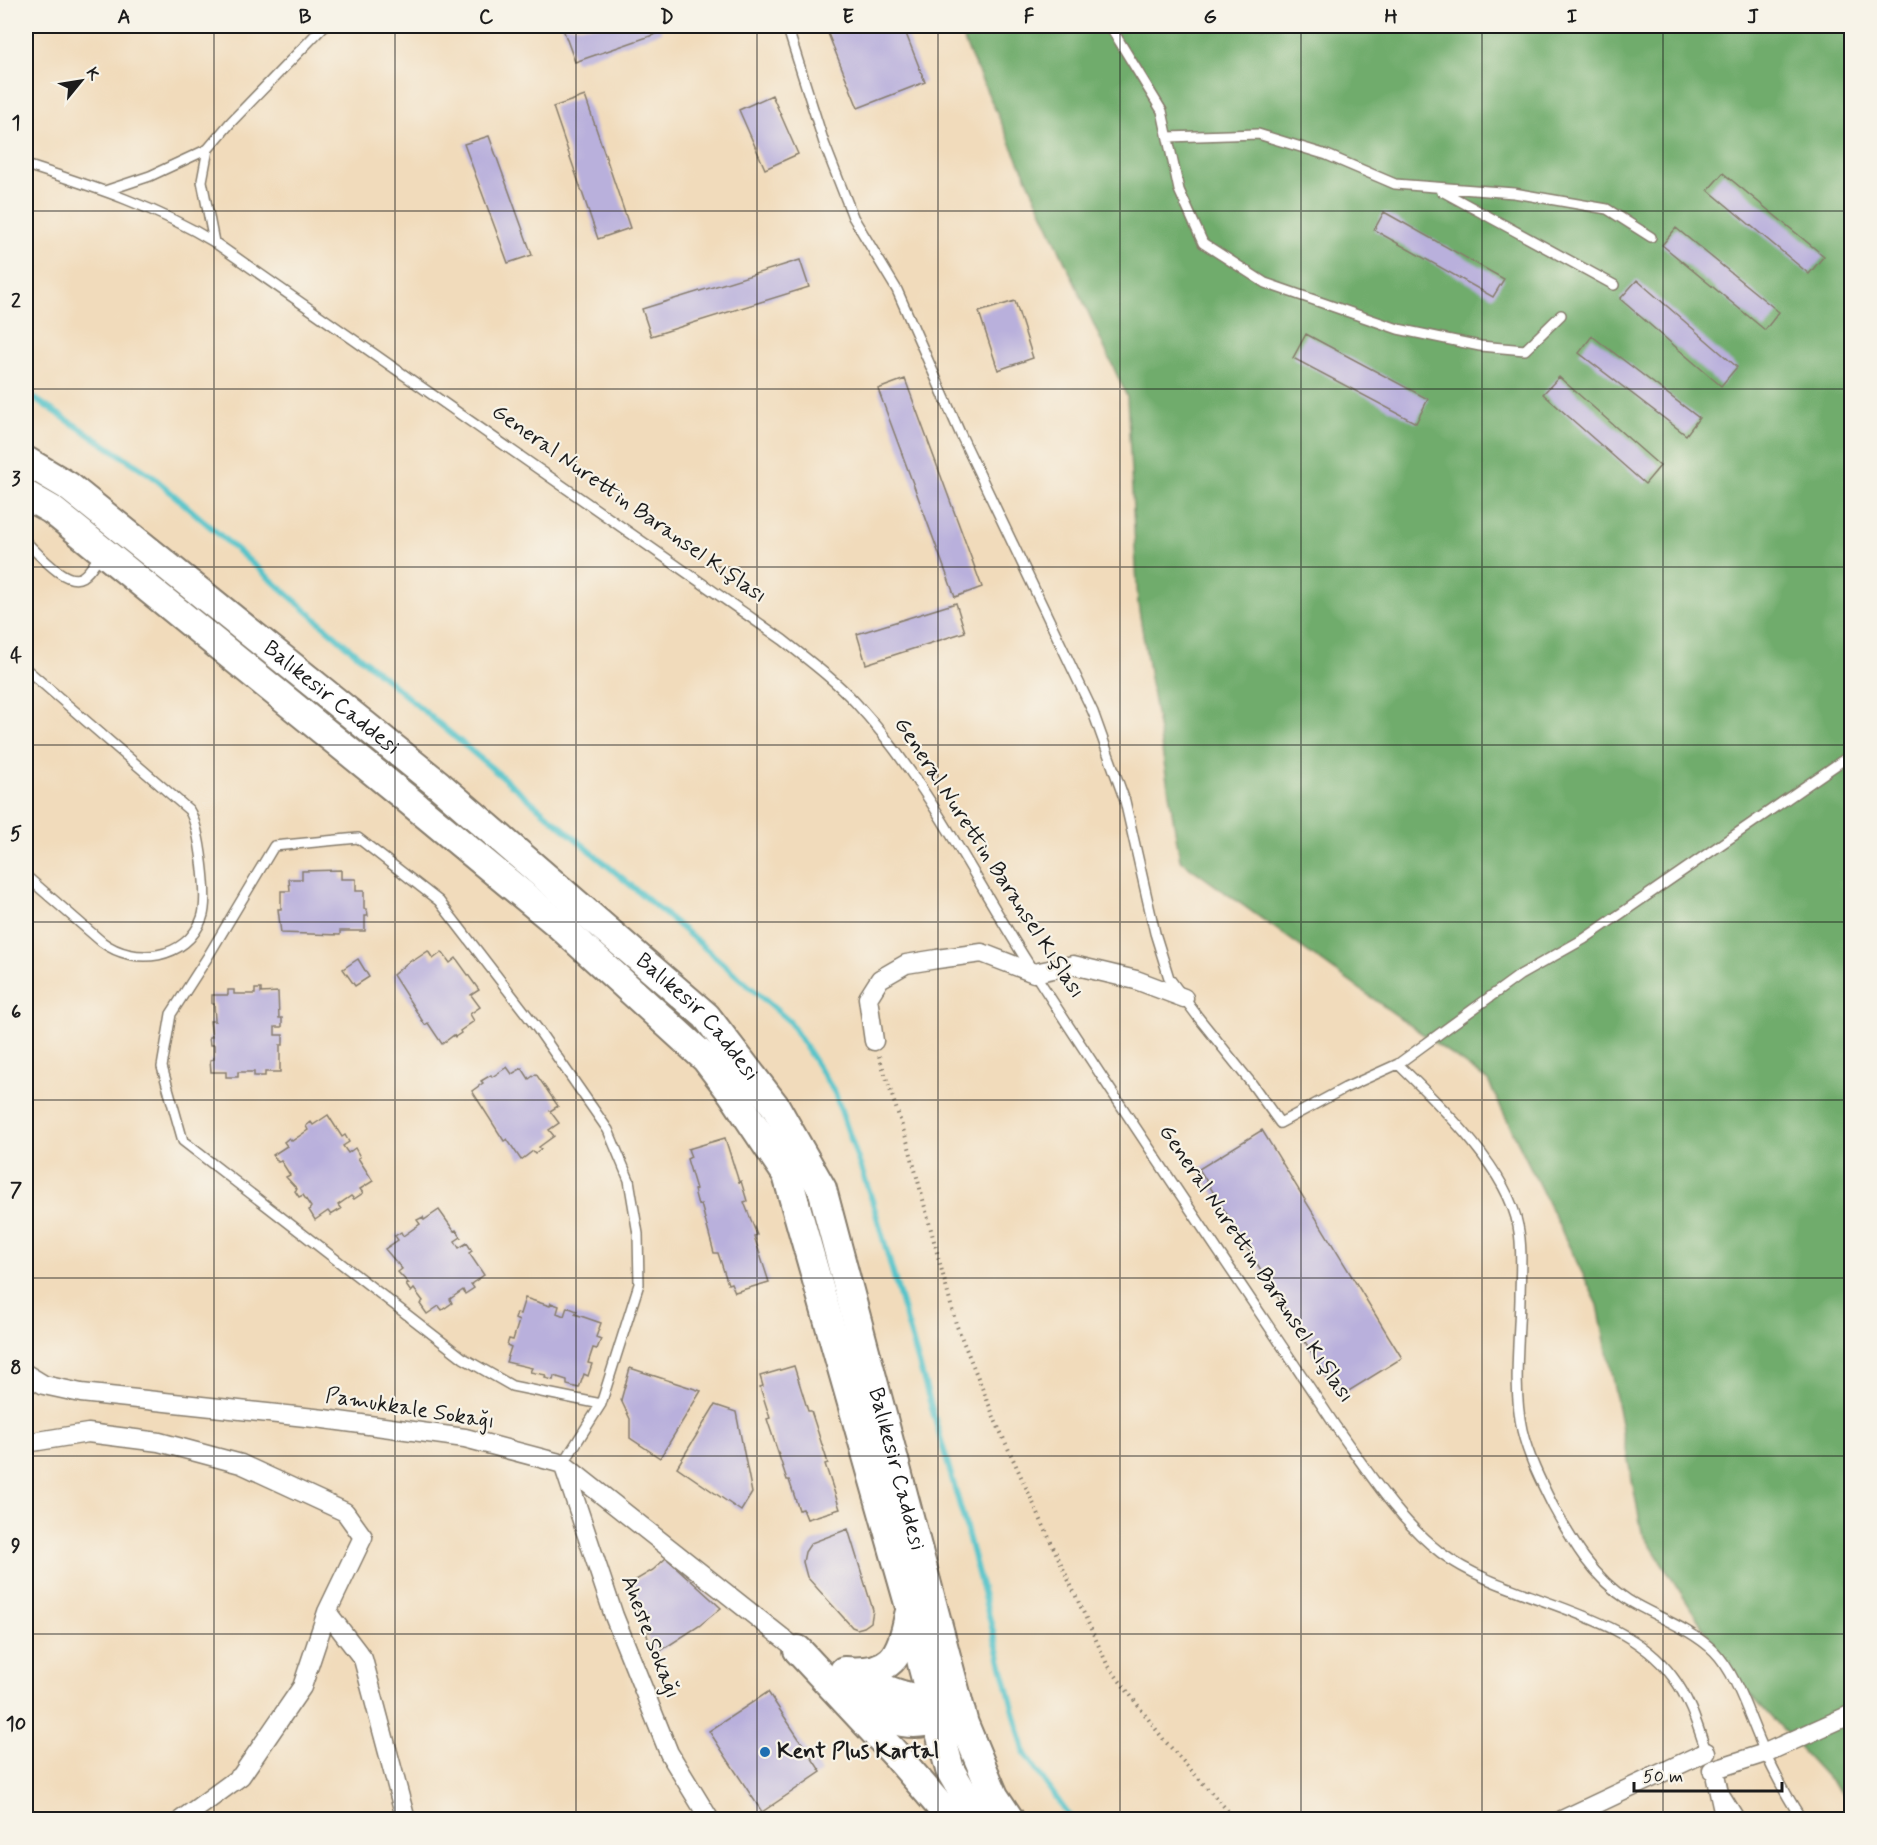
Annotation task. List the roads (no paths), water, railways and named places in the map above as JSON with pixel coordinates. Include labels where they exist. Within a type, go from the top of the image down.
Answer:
[{"type":"main road","name":"Balıkesir Caddesi","points":[[26,461],[68,486],[439,785],[706,1016],[776,1106],[822,1189],[943,1704],[950,1770],[979,1820]]},
{"type":"main road","name":"Balıkesir Caddesi","points":[[26,495],[52,510],[557,923],[706,1059],[732,1093],[787,1175],[910,1607],[943,1704],[964,1724],[994,1796],[1010,1820]]},
{"type":"main road","points":[[842,1683],[879,1668],[895,1658],[904,1642],[910,1607]]},
{"type":"main road","points":[[798,1650],[842,1683],[897,1756],[952,1820]]},
{"type":"main road","points":[[842,1683],[943,1704],[986,1799],[1000,1820]]},
{"type":"street","points":[[874,1041],[868,998],[880,979],[906,964],[982,953],[1034,973],[1073,965],[1136,980],[1184,998]]},
{"type":"street","name":"Pamukkale Sokağı","points":[[26,1374],[44,1385],[81,1394],[324,1419],[465,1438],[563,1464],[798,1650]]},
{"type":"street","points":[[26,1443],[88,1433],[159,1442],[242,1464],[345,1512],[363,1537],[327,1612],[302,1688],[241,1776],[181,1820]]},
{"type":"street","name":"Aheste Sokağı","points":[[563,1464],[614,1616],[669,1753],[710,1820]]},
{"type":"street","points":[[327,1612],[363,1659],[406,1820]]},
{"type":"street","points":[[1714,1774],[1851,1714]]},
{"type":"street","points":[[1562,1820],[1706,1752]]},
{"type":"street","name":"General Nurettin Baransel Kışlası","points":[[1714,1774],[1725,1820]]},
{"type":"lane","points":[[105,191],[150,176],[208,149],[324,26]]},
{"type":"lane","points":[[787,26],[824,143],[853,217],[897,290],[960,433],[1093,712],[1125,801],[1155,933],[1169,978],[1280,1123],[1345,1088],[1398,1064],[1520,975],[1584,939],[1851,754]]},
{"type":"lane","points":[[1110,26],[1162,111],[1179,190],[1203,243],[1265,283],[1398,328],[1480,346],[1525,350],[1561,315]]},
{"type":"lane","points":[[1168,137],[1258,134],[1327,155],[1395,184],[1514,193],[1607,209],[1651,237]]},
{"type":"lane","points":[[208,149],[202,181],[214,242]]},
{"type":"lane","name":"General Nurettin Baransel Kışlası","points":[[26,165],[105,191],[187,226],[214,242],[773,633],[836,683],[857,704],[910,773],[1034,973],[1363,1466],[1411,1525],[1440,1552],[1469,1571],[1511,1590],[1614,1629],[1646,1649],[1672,1675],[1691,1708],[1714,1774],[1741,1820]]},
{"type":"lane","points":[[1435,187],[1614,285]]},
{"type":"lane","points":[[26,542],[62,575],[71,579],[82,576],[103,552]]},
{"type":"lane","points":[[26,669],[189,810],[195,822],[198,838],[206,903],[204,915],[195,932],[179,947],[155,956],[133,957],[112,949],[102,942],[26,876]]},
{"type":"lane","points":[[563,1464],[601,1404],[639,1284],[638,1234],[629,1180],[608,1130],[537,1028],[440,901],[358,838],[274,846],[171,1014],[162,1067],[183,1141],[463,1358],[512,1386],[601,1404]]},
{"type":"lane","points":[[1398,1064],[1441,1106],[1466,1135],[1508,1197],[1519,1227],[1517,1390],[1522,1430],[1532,1461],[1553,1506],[1585,1560],[1605,1583],[1628,1600],[1699,1640],[1714,1651],[1726,1667],[1765,1753],[1802,1820]]},
{"type":"waterway","points":[[26,393],[151,475],[347,646],[789,1021],[835,1093],[872,1200],[964,1520],[1025,1754],[1072,1820]]},
{"type":"place","name":"Kent Plus Kartal","points":[[765,1752]]}]
